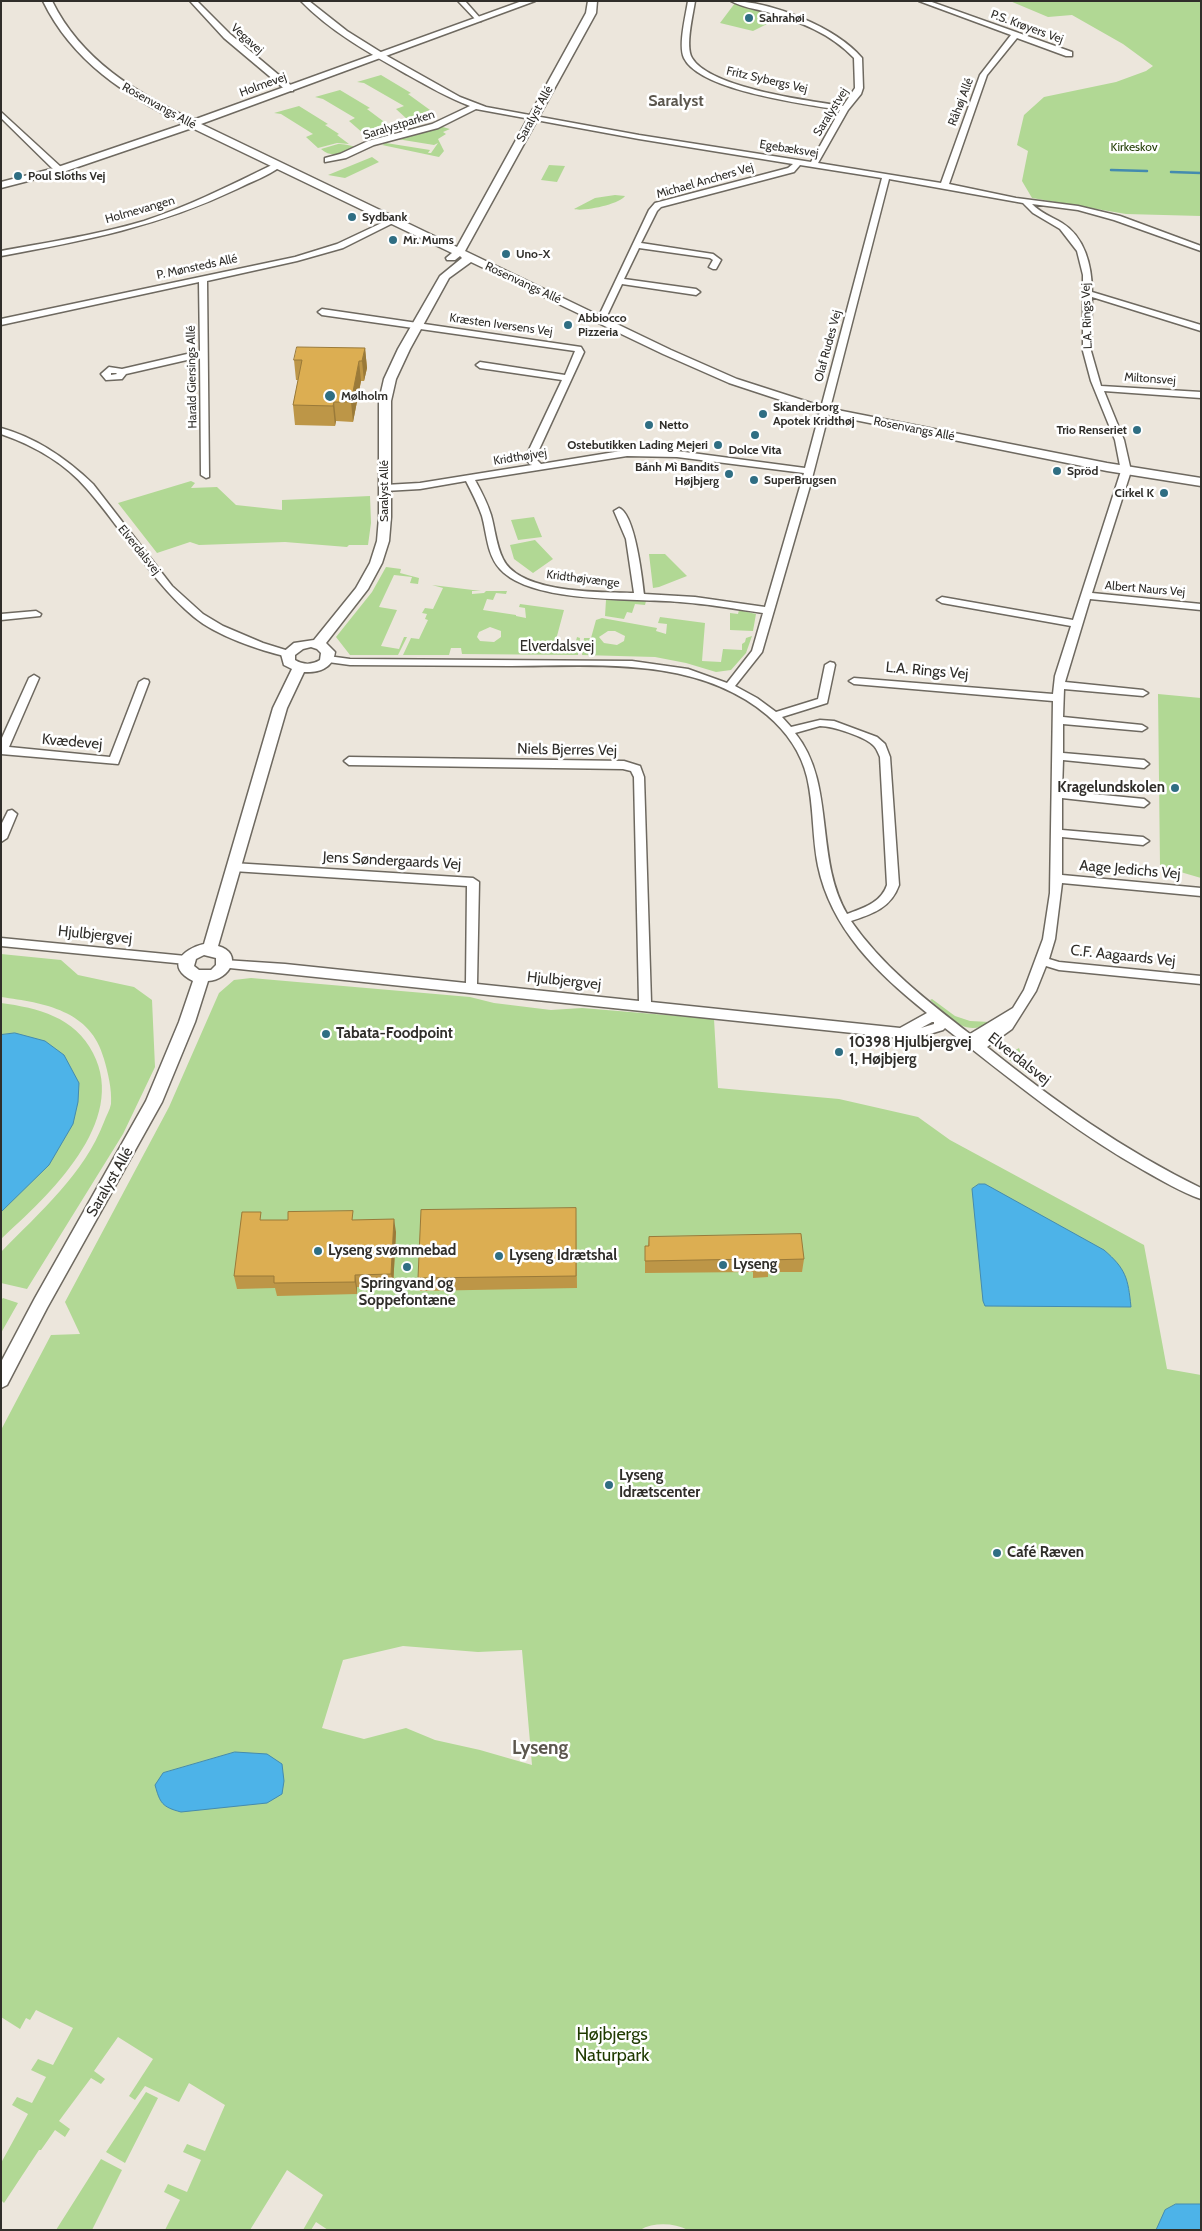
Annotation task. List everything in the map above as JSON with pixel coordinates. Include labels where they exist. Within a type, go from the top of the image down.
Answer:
[{"type":"street","name":"Rosenvangs Allé","points":[[46,1],[69,38],[84,55],[103,72],[153,106],[470,258],[733,381],[824,410],[1126,471],[1201,482]]},
{"type":"street","name":"Vegavej","points":[[193,1],[226,36],[290,89]]},
{"type":"street","name":"Egebæksvej","points":[[304,1],[344,33],[381,56],[474,106],[532,119],[1078,208],[1117,218],[1201,249]]},
{"type":"street","points":[[461,1],[479,20]]},
{"type":"street","name":"Holmevej","points":[[1,185],[59,170],[192,125],[531,1]]},
{"type":"street","name":"Saralyst Allé","points":[[318,644],[362,589],[376,563],[383,541],[386,394],[394,369],[445,276],[450,258],[458,252],[591,13],[593,1]]},
{"type":"street","name":"Fritz Sybergs Vej","points":[[692,1],[687,52],[691,62],[704,73],[725,83],[760,92],[845,109]]},
{"type":"street","name":"Saralystvej","points":[[734,1],[817,26],[845,44],[858,58],[859,88],[813,164]]},
{"type":"street","name":"P.S. Krøyers Vej","points":[[922,1],[1069,54]]},
{"type":"street","name":"Råhøj Allé","points":[[944,186],[984,75],[1015,35]]},
{"type":"street","name":"Saralystparken","points":[[328,160],[371,143],[435,126],[474,106]]},
{"type":"street","points":[[1,114],[59,170]]},
{"type":"street","name":"Michael Anchers Vej","points":[[601,320],[636,245],[658,205],[791,170],[799,162]]},
{"type":"street","name":"Holmevangen","points":[[1,254],[126,228],[164,217],[277,166]]},
{"type":"street","name":"Olaf Rudes Vej","points":[[729,687],[757,652],[808,471],[886,176]]},
{"type":"street","name":"L.A. Rings Vej","points":[[1026,201],[1031,209],[1064,227],[1075,240],[1085,265],[1087,349],[1098,388],[1124,456],[1126,471]]},
{"type":"street","name":"P. Mønsteds Allé","points":[[1,322],[320,252],[358,238],[393,221]]},
{"type":"street","points":[[636,245],[712,256],[716,260],[713,267]]},
{"type":"street","name":"Saralyst Allé","points":[[445,276],[470,258]]},
{"type":"street","name":"Harald Giersings Allé","points":[[203,278],[206,475]]},
{"type":"street","points":[[619,282],[696,292]]},
{"type":"street","points":[[1086,293],[1201,328]]},
{"type":"street","points":[[322,312],[419,325]]},
{"type":"street","name":"Kræsten Iversens Vej","points":[[419,325],[574,348],[580,352],[532,454],[532,461],[539,467]]},
{"type":"street","points":[[122,372],[204,353]]},
{"type":"street","points":[[480,365],[568,378]]},
{"type":"street","name":"Miltonsvej","points":[[1098,388],[1201,395]]},
{"type":"street","name":"Elverdalsvej","points":[[1,431],[36,446],[77,474],[90,486],[170,588],[199,616],[219,628],[259,645],[288,654]]},
{"type":"street","name":"Kridthøjvej","points":[[385,488],[420,486],[609,455],[643,452],[677,454],[808,471]]},
{"type":"street","points":[[974,1044],[983,1044],[1008,1026],[1030,991],[1042,961],[1052,920],[1056,878],[1059,685],[1064,664],[1126,471]]},
{"type":"street","name":"Kridthøjvænge","points":[[469,478],[484,509],[499,561],[505,570],[513,575],[538,586],[557,590],[587,594],[694,600],[768,611]]},
{"type":"street","name":"Kridthøjvænge","points":[[619,511],[631,539],[640,596]]},
{"type":"street","name":"Albert Naurs Vej","points":[[1087,596],[1201,607]]},
{"type":"street","points":[[942,600],[1077,624]]},
{"type":"street","points":[[1,617],[36,614]]},
{"type":"street","points":[[304,644],[318,644],[328,652],[328,658],[319,666],[299,668],[289,662],[288,654],[292,649],[304,644]]},
{"type":"street","name":"Elverdalsvej","points":[[328,658],[350,662],[646,664],[694,674],[729,687],[744,695],[774,716],[797,741],[812,778],[823,869],[830,893],[843,919],[870,955],[888,974],[1032,1090],[1102,1140],[1146,1166],[1201,1194]]},
{"type":"street","points":[[774,716],[823,701],[830,666]]},
{"type":"street","points":[[210,948],[280,708],[299,668]]},
{"type":"street","name":"Kvædevej","points":[[34,678],[2,750],[114,761],[144,682]]},
{"type":"street","name":"L.A. Rings Vej","points":[[854,681],[1058,698]]},
{"type":"street","points":[[1059,685],[1143,694]]},
{"type":"street","points":[[1058,720],[1142,728]]},
{"type":"street","points":[[788,731],[820,723],[830,723],[873,739],[881,746],[883,752],[893,885],[891,893],[884,902],[843,919]]},
{"type":"street","points":[[1058,756],[1144,764]]},
{"type":"street","name":"Niels Bjerres Vej","points":[[349,761],[624,766],[636,769],[639,777],[645,1006]]},
{"type":"street","points":[[1057,794],[1144,803]]},
{"type":"street","points":[[1,838],[12,814]]},
{"type":"street","points":[[1057,833],[1143,841]]},
{"type":"street","name":"Jens Søndergaards Vej","points":[[234,867],[474,882],[472,980],[470,988]]},
{"type":"street","name":"Aage Jedichs Vej","points":[[1056,878],[1201,892]]},
{"type":"street","name":"Hjulbjergvej","points":[[1,942],[186,960]]},
{"type":"street","points":[[210,948],[220,952],[225,960],[218,972],[202,977],[188,972],[186,960],[198,950],[210,948]]},
{"type":"street","name":"C.F. Aagaards Vej","points":[[1042,961],[1059,966],[1201,980]]},
{"type":"street","name":"Hjulbjergvej","points":[[224,964],[285,968],[901,1033],[926,1032],[939,1026],[941,1018]]},
{"type":"street","name":"Saralyst Allé","points":[[1,1380],[41,1303],[154,1102],[167,1073],[202,977]]},
{"type":"green space","name":"Kirkeskov","points":[[1010,1],[1201,1],[1201,216],[1126,214],[1032,198],[1022,181],[1028,151],[1017,145],[1024,115],[1044,97],[1116,82],[1146,71],[1153,66],[1123,44],[1072,15],[1048,17]]},
{"type":"green space","points":[[735,3],[781,17],[753,31],[720,23]]},
{"type":"green space","points":[[381,75],[411,93],[408,94],[430,110],[424,112],[426,114],[408,120],[396,109],[404,106],[364,83],[357,82]]},
{"type":"green space","points":[[340,90],[370,108],[367,109],[391,127],[376,133],[374,136],[369,133],[364,134],[349,121],[355,118],[323,99],[315,97]]},
{"type":"green space","points":[[299,106],[328,124],[325,125],[339,134],[337,135],[349,144],[337,143],[318,148],[306,137],[313,134],[281,114],[274,113]]},
{"type":"green space","points":[[439,126],[450,129],[443,132],[446,134],[438,139],[444,151],[439,157],[382,145],[386,143],[430,150],[428,153],[431,153],[438,143],[434,145],[397,139],[417,135]]},
{"type":"green space","points":[[338,144],[350,145],[356,148],[333,154],[329,154],[321,149]]},
{"type":"green space","points":[[372,157],[379,162],[345,178],[328,175]]},
{"type":"green space","points":[[549,165],[565,166],[557,182],[541,180]]},
{"type":"green space","points":[[615,195],[625,196],[616,202],[601,207],[574,209],[595,198]]},
{"type":"green space","points":[[191,481],[195,483],[191,488],[217,487],[236,505],[282,510],[282,500],[370,496],[371,523],[368,545],[349,545],[347,547],[285,542],[199,545],[190,542],[157,553],[118,503]]},
{"type":"green space","points":[[534,517],[542,537],[518,540],[511,520]]},
{"type":"green space","points":[[535,540],[553,559],[533,573],[514,559],[510,545]]},
{"type":"green space","points":[[649,554],[665,554],[687,576],[653,588]]},
{"type":"green space","points":[[386,567],[401,569],[400,573],[419,578],[418,584],[410,583],[412,577],[394,575],[379,607],[397,610],[381,646],[399,649],[404,637],[407,637],[398,655],[350,655],[336,637],[372,592]]},
{"type":"green space","points":[[432,585],[481,591],[472,591],[472,594],[484,593],[486,591],[507,591],[506,594],[496,593],[493,600],[487,599],[483,610],[526,618],[525,608],[519,607],[520,604],[564,610],[554,647],[574,649],[577,637],[580,638],[578,655],[462,654],[461,648],[451,648],[449,655],[403,655],[411,638],[419,639],[428,620],[425,619],[427,614],[422,613],[425,608],[433,609],[443,588]],"holes":[[[490,627],[501,631],[501,637],[494,642],[480,641],[477,637],[479,632]]]},
{"type":"green space","points":[[606,600],[646,601],[645,605],[635,604],[632,613],[627,612],[624,619],[605,616]]},
{"type":"green space","points":[[739,610],[756,614],[753,631],[730,630],[730,613],[738,614]]},
{"type":"green space","points":[[660,617],[705,623],[702,661],[721,662],[723,649],[742,650],[742,644],[746,638],[752,636],[746,653],[731,670],[716,672],[686,663],[655,657],[582,655],[584,638],[591,638],[596,620],[602,618],[657,628],[656,631],[666,634],[667,624],[658,623]],"holes":[[[608,631],[615,631],[625,636],[624,641],[617,645],[604,643],[599,637]]]},
{"type":"green space","name":"Kragelundskolen","points":[[1158,694],[1201,698],[1201,878],[1160,866]]},
{"type":"green space","points":[[1,954],[61,960],[78,975],[134,987],[152,1000],[155,1067],[123,1134],[27,1289],[1,1283],[1,1252],[60,1192],[85,1159],[110,1108],[111,1093],[104,1059],[98,1043],[88,1029],[77,1019],[49,1006],[1,997]]},
{"type":"green space","name":"Højbjergs Naturpark","points":[[251,978],[470,997],[494,1003],[551,1010],[582,1008],[714,1019],[718,1088],[839,1099],[918,1117],[950,1140],[1144,1245],[1167,1369],[1201,1375],[1201,2230],[688,2230],[664,2224],[640,2230],[328,2230],[316,2222],[311,2230],[303,2230],[323,2195],[287,2170],[250,2230],[165,2230],[180,2200],[164,2192],[168,2184],[187,2192],[201,2160],[183,2152],[187,2144],[205,2151],[225,2105],[189,2083],[179,2102],[145,2086],[135,2100],[129,2096],[153,2059],[118,2037],[94,2071],[105,2079],[101,2084],[91,2078],[59,2121],[70,2129],[65,2137],[55,2130],[41,2150],[39,2150],[4,2203],[1,2200],[1,2163],[28,2114],[12,2105],[17,2097],[32,2103],[46,2077],[31,2070],[38,2059],[53,2065],[73,2028],[36,2010],[30,2020],[26,2018],[20,2029],[1,2017],[1,1430],[51,1335],[80,1334],[65,1302],[169,1107],[219,993],[234,980]],"holes":[[[403,1646],[478,1652],[522,1650],[532,1765],[480,1750],[435,1740],[406,1728],[364,1739],[322,1728],[343,1660]]]},
{"type":"green space","points":[[932,999],[955,1016],[970,1021],[990,1022],[981,1027],[965,1027],[930,1000]]},
{"type":"green space","points":[[1,1003],[42,1012],[66,1023],[85,1041],[93,1053],[101,1079],[100,1105],[92,1131],[78,1156],[40,1202],[1,1239]]},
{"type":"green space","points":[[1019,1048],[1028,1075],[1005,1056]]},
{"type":"green space","points":[[3,1298],[18,1303],[1,1333],[1,1300]]},
{"type":"green space","points":[[146,2092],[158,2098],[125,2163],[106,2152]]},
{"type":"green space","points":[[101,2159],[122,2170],[92,2230],[56,2230]]},
{"type":"water","points":[[15,1033],[45,1041],[64,1055],[79,1083],[78,1102],[73,1124],[49,1165],[1,1212],[1,1035]]},
{"type":"water","points":[[979,1184],[985,1184],[1104,1250],[1117,1263],[1125,1275],[1131,1307],[985,1306],[972,1189]]},
{"type":"water","points":[[235,1752],[267,1754],[282,1764],[284,1781],[282,1794],[267,1803],[181,1812],[166,1806],[160,1800],[155,1785],[163,1773]]},
{"type":"water","points":[[1176,2204],[1201,2204],[1201,2230],[1156,2230],[1165,2210]]},
{"type":"building","points":[[297,347],[365,348],[362,361],[359,361],[351,402],[334,402],[333,406],[293,405],[302,360],[294,360]]},
{"type":"building","name":"Lyseng Idrætshal","points":[[576,1208],[576,1276],[418,1278],[421,1210]]},
{"type":"building","name":"Lyseng svømmebad","points":[[353,1211],[352,1220],[394,1219],[391,1274],[355,1275],[355,1282],[274,1283],[274,1276],[234,1276],[242,1212],[261,1212],[260,1220],[288,1220],[288,1212]]},
{"type":"building","points":[[801,1234],[804,1259],[768,1260],[769,1265],[754,1265],[754,1259],[645,1261],[645,1246],[649,1246],[649,1237]]},
{"type":"waterway","points":[[1111,170],[1147,171]]},
{"type":"waterway","points":[[1171,172],[1201,173]]},
{"type":"place","name":"Sahrahøi","points":[[749,18]]},
{"type":"place","name":"Poul Sloths Vej","points":[[18,176]]},
{"type":"place","name":"Sydbank","points":[[352,217]]},
{"type":"place","name":"Mr. Mums","points":[[393,240]]},
{"type":"place","name":"Uno-X","points":[[506,254]]},
{"type":"place","name":"Abbiocco Pizzeria","points":[[568,325]]},
{"type":"place","name":"Mølholm","points":[[330,396]]},
{"type":"place","name":"Skanderborg Apotek Kridthøj","points":[[763,414]]},
{"type":"place","name":"Netto","points":[[649,425]]},
{"type":"place","name":"Trio Renseriet","points":[[1137,430]]},
{"type":"place","name":"Dolce Vita","points":[[755,435]]},
{"type":"place","name":"Ostebutikken Lading Mejeri","points":[[718,445]]},
{"type":"place","name":"Spröd","points":[[1057,471]]},
{"type":"place","name":"Bánh Mì Bandits Højbjerg","points":[[729,474]]},
{"type":"place","name":"SuperBrugsen","points":[[754,480]]},
{"type":"place","name":"Cirkel K","points":[[1164,493]]},
{"type":"place","name":"Kragelundskolen","points":[[1175,788]]},
{"type":"place","name":"Tabata-Foodpoint","points":[[326,1034]]},
{"type":"place","name":"10398 Hjulbjergvej 1, Højbjerg","points":[[839,1052]]},
{"type":"place","name":"Lyseng svømmebad","points":[[318,1251]]},
{"type":"place","name":"Lyseng Idrætshal","points":[[499,1256]]},
{"type":"place","name":"Lyseng","points":[[723,1265]]},
{"type":"place","name":"Springvand og Soppefontæne","points":[[407,1267]]},
{"type":"place","name":"Lyseng Idrætscenter","points":[[609,1485]]},
{"type":"place","name":"Café Ræven","points":[[997,1553]]},
{"type":"district","name":"Saralyst","points":[[676,101]]},
{"type":"district","name":"Lyseng","points":[[540,1748]]}]
